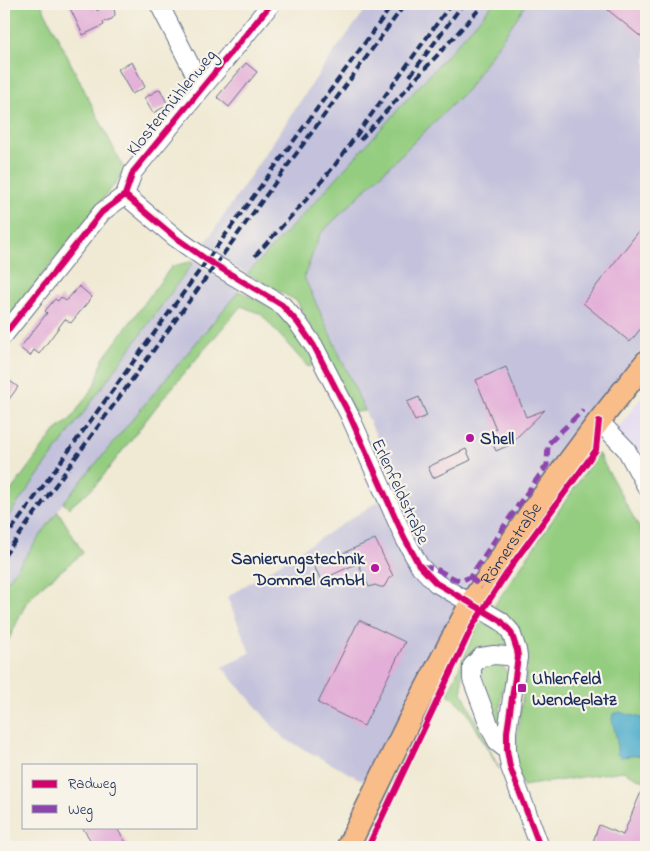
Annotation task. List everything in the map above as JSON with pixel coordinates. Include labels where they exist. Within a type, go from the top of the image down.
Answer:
[{"type":"main road","name":"Römerstraße","points":[[348,847],[408,724],[471,603],[532,511],[646,362]]},
{"type":"street","points":[[159,4],[202,88]]},
{"type":"street","name":"Klostermühlenweg","points":[[125,195],[133,172],[271,4]]},
{"type":"street","points":[[4,335],[102,212],[125,195]]},
{"type":"street","name":"Erlenfeldstraße","points":[[125,195],[176,238],[207,260],[282,306],[298,323],[314,346],[349,414],[404,537],[419,565],[436,583],[501,621],[511,632],[518,650],[518,657],[507,732],[507,750],[510,767],[540,847]]},
{"type":"street","points":[[599,421],[626,449],[646,486]]},
{"type":"street","points":[[507,750],[498,743],[491,730],[472,679],[472,666],[480,657],[494,655],[518,657]]},
{"type":"shaded area","points":[[370,4],[493,4],[314,203],[247,274],[202,248],[328,60]]},
{"type":"shaded area","points":[[526,4],[646,4],[646,344],[624,371],[469,591],[369,784],[283,738],[222,667],[250,653],[227,597],[374,504],[401,491],[304,276],[320,234],[467,90]]},
{"type":"shaded area","points":[[194,261],[239,291],[63,503],[4,586],[4,522]]},
{"type":"shaded area","points":[[646,391],[646,498],[614,434]]},
{"type":"green space","points":[[4,4],[41,4],[125,171],[4,323]]},
{"type":"green space","points":[[493,4],[526,4],[467,90],[320,234],[304,277],[365,411],[354,412],[297,301],[247,274],[314,203]]},
{"type":"green space","points":[[194,261],[4,522],[4,500],[55,431],[70,420],[96,383],[103,359],[172,266]]},
{"type":"green space","points":[[239,291],[269,306],[288,321],[317,363],[308,367],[261,314],[241,306],[160,402],[96,485],[69,508],[63,503]]},
{"type":"green space","points":[[598,453],[646,540],[646,782],[623,771],[523,786],[514,757],[527,665],[522,640],[513,623],[494,606]]},
{"type":"green space","points":[[58,511],[83,553],[42,586],[27,601],[4,646],[4,586]]},
{"type":"green space","points":[[479,622],[498,628],[504,634],[509,644],[479,648],[468,655],[462,670],[462,692],[499,769],[466,710],[448,694]]},
{"type":"green space","points":[[466,632],[364,847],[357,847]]},
{"type":"green space","points":[[497,661],[504,667],[508,676],[506,689],[502,689],[500,712],[502,713],[499,730],[478,684],[482,664]]},
{"type":"water","points":[[620,712],[646,721],[645,752],[641,755],[620,757],[617,754],[617,740],[612,719],[613,714]]},
{"type":"building","points":[[68,4],[94,4],[97,11],[110,6],[114,8],[115,15],[112,19],[103,22],[104,25],[83,35]]},
{"type":"building","points":[[613,4],[646,4],[646,41],[608,10]]},
{"type":"building","points":[[132,62],[145,87],[132,94],[118,69]]},
{"type":"building","points":[[246,63],[257,72],[229,107],[217,97]]},
{"type":"building","points":[[160,89],[168,105],[153,113],[144,98]]},
{"type":"building","points":[[646,222],[646,322],[630,342],[583,303]]},
{"type":"building","points":[[79,286],[92,297],[71,323],[65,319],[39,354],[34,350],[30,356],[20,348],[47,313],[45,311],[55,299],[58,301],[61,297],[66,301]]},
{"type":"building","points":[[506,367],[526,417],[545,410],[513,441],[514,443],[496,451],[488,433],[496,429],[476,380]]},
{"type":"building","points":[[4,378],[18,387],[4,406]]},
{"type":"building","points":[[419,397],[427,416],[415,421],[407,402]]},
{"type":"building","points":[[466,449],[471,460],[433,478],[428,467]]},
{"type":"building","name":"Sanierungstechnik Dommel GmbH","points":[[375,539],[393,576],[389,578],[384,587],[375,585],[369,587],[358,563],[321,580],[314,566]]},
{"type":"building","points":[[359,620],[405,642],[364,726],[318,703]]},
{"type":"building","points":[[646,780],[646,833],[641,847],[591,847],[599,825],[623,835]]},
{"type":"building","points":[[83,828],[117,828],[129,847],[95,847]]},
{"type":"railway","points":[[4,540],[393,4]]},
{"type":"railway","points":[[4,556],[405,4]]},
{"type":"railway","points":[[255,256],[335,165],[451,4]]},
{"type":"railway","points":[[410,76],[463,4]]},
{"type":"railway","points":[[360,140],[484,4]]},
{"type":"marked path","points":[[422,566],[436,569],[455,579],[463,580],[470,577],[547,465],[548,444],[583,410]]},
{"type":"marked path","points":[[470,577],[482,587]]},
{"type":"marked path","points":[[349,846],[353,847]]},
{"type":"cycle path","points":[[4,335],[102,212],[125,195],[133,172],[271,4]]},
{"type":"cycle path","points":[[125,195],[176,238],[207,260],[282,305],[298,323],[314,346],[349,414],[404,537],[419,565],[436,583],[501,621],[511,632],[518,657],[507,732],[507,750],[510,767],[540,847]]},
{"type":"cycle path","points":[[368,847],[473,625],[514,562],[596,450],[599,421]]},
{"type":"place","name":"Shell","points":[[470,438]]},
{"type":"place","name":"Sanierungstechnik Dommel GmbH","points":[[375,568]]},
{"type":"place","name":"Uhlenfeld Wendeplatz","points":[[522,688]]}]
